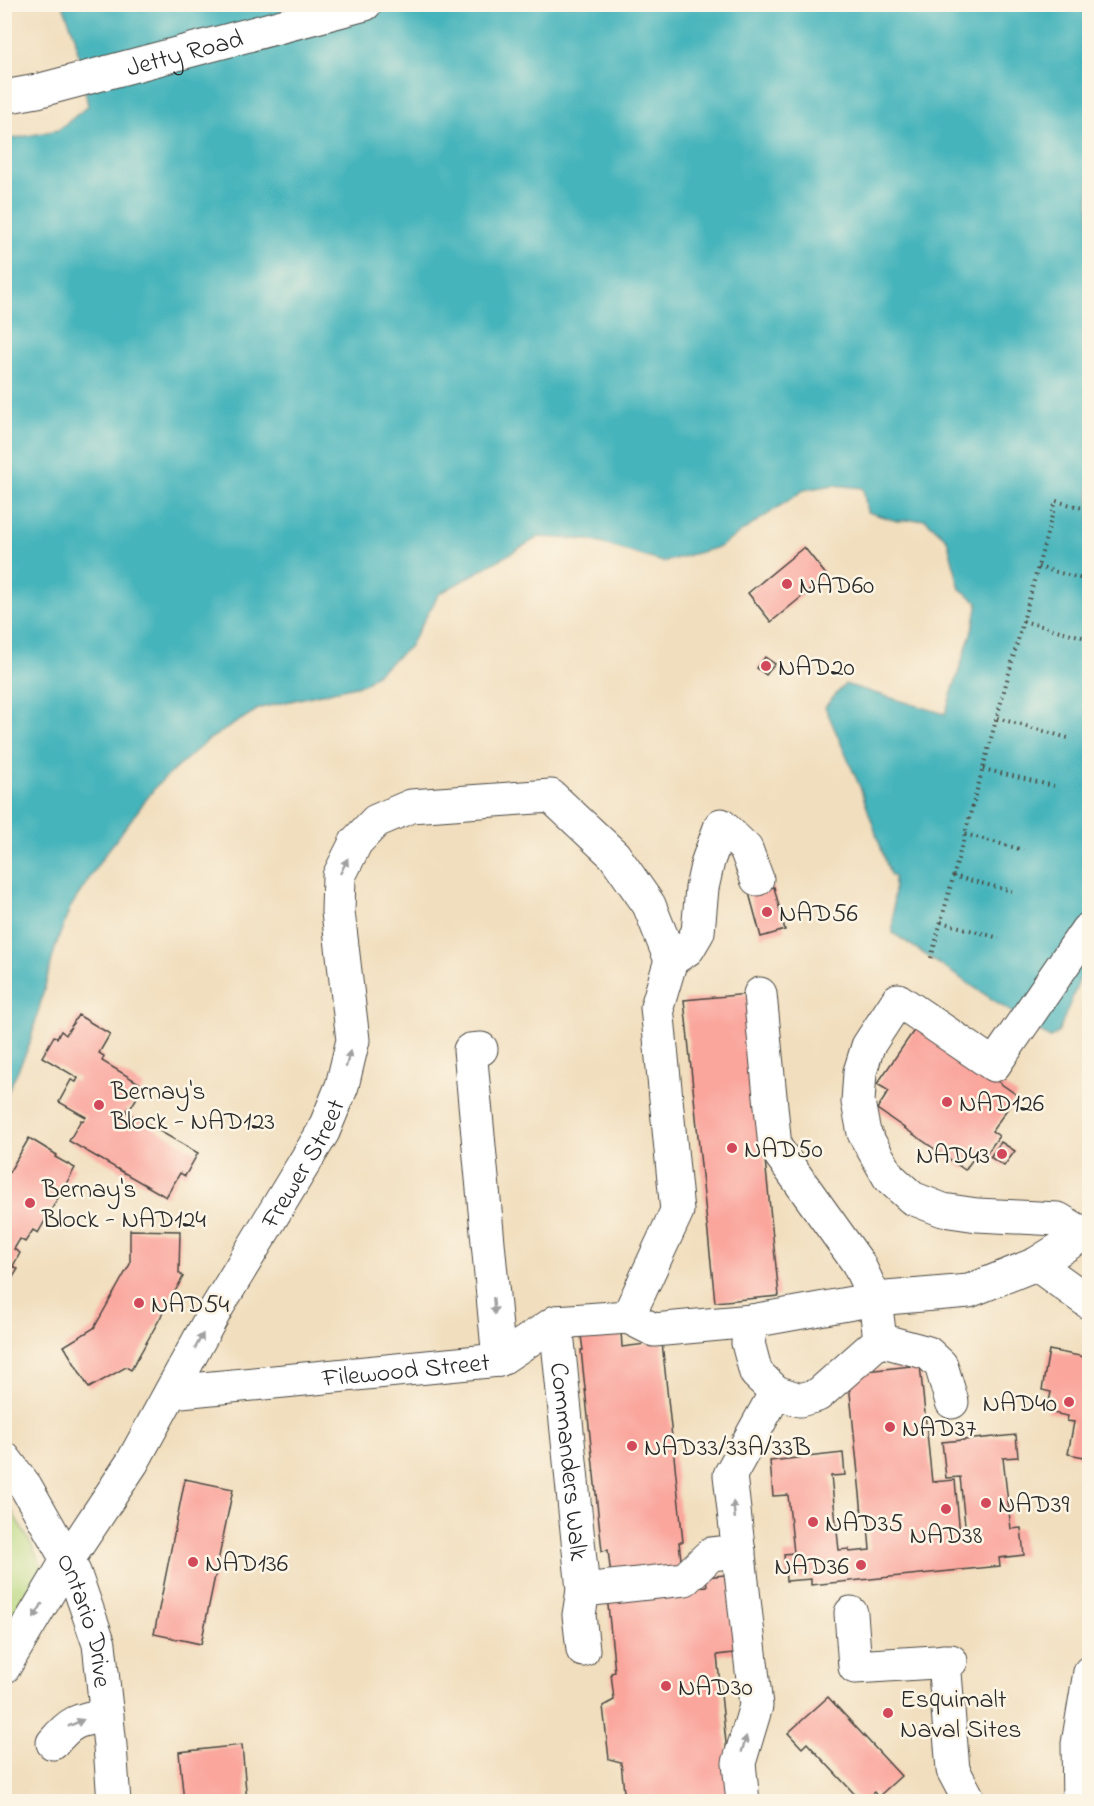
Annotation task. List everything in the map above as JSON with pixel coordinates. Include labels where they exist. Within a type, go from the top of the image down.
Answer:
[{"type":"lane","name":"Jetty Road","points":[[4,97],[38,91],[365,4]]},
{"type":"lane","name":"Frewer Street","points":[[4,1668],[67,1561],[132,1463],[216,1309],[323,1132],[342,1086],[353,1041],[338,912],[339,876],[356,842],[376,820],[411,806],[551,796],[614,855],[649,905],[671,960]]},
{"type":"lane","points":[[628,1317],[659,1245],[677,1211],[670,1199],[657,1079],[653,1036],[657,1006],[671,960],[688,949],[698,932],[702,888],[708,861],[721,825],[746,849],[757,879]]},
{"type":"lane","points":[[1086,1232],[1058,1219],[954,1212],[912,1198],[889,1177],[864,1133],[858,1102],[860,1072],[868,1046],[898,1000],[994,1065],[1087,930]]},
{"type":"lane","points":[[760,994],[775,1147],[858,1263],[875,1299],[880,1340]]},
{"type":"lane","points":[[481,1049],[470,1050],[480,1094],[488,1175],[495,1254],[499,1360]]},
{"type":"lane","name":"Filewood Street","points":[[171,1392],[279,1390],[445,1373],[499,1360],[556,1322],[628,1317],[654,1330],[752,1321],[875,1299],[969,1291],[1036,1263],[1086,1232]]},
{"type":"lane","points":[[1036,1263],[1089,1303]]},
{"type":"lane","points":[[752,1321],[748,1344],[756,1373],[776,1392],[800,1400],[818,1395],[880,1340]]},
{"type":"lane","name":"Commanders Walk","points":[[556,1322],[582,1596],[579,1615],[583,1650]]},
{"type":"lane","points":[[880,1340],[928,1353],[941,1365],[952,1402]]},
{"type":"lane","points":[[743,1802],[739,1763],[756,1706],[730,1474],[776,1392]]},
{"type":"lane","name":"Ontario Drive","points":[[4,1458],[26,1487],[74,1572],[99,1644],[114,1802]]},
{"type":"lane","points":[[582,1596],[686,1579],[711,1554],[739,1551]]},
{"type":"lane","points":[[851,1613],[855,1668],[947,1661],[959,1769],[970,1802]]},
{"type":"lane","points":[[1079,1802],[1078,1744],[1089,1672]]},
{"type":"lane","points":[[53,1743],[66,1727],[83,1719],[107,1715]]},
{"type":"path","points":[[931,958],[1056,501],[1089,510]]},
{"type":"path","points":[[1038,567],[1089,581]]},
{"type":"path","points":[[1023,621],[1089,639]]},
{"type":"path","points":[[997,718],[1068,738]]},
{"type":"path","points":[[983,769],[1054,786]]},
{"type":"path","points":[[965,834],[1023,850]]},
{"type":"path","points":[[953,876],[1012,891]]},
{"type":"path","points":[[941,922],[999,938]]},
{"type":"green space","points":[[5,1500],[44,1571],[5,1632]]},
{"type":"water","points":[[63,5],[1089,5],[1090,964],[1081,976],[1058,1033],[1050,1038],[893,933],[894,877],[890,874],[860,787],[825,707],[845,684],[945,714],[974,624],[978,602],[960,589],[947,539],[925,519],[897,521],[867,512],[863,488],[833,485],[804,490],[719,547],[663,562],[590,540],[539,537],[439,594],[409,647],[364,684],[260,708],[208,740],[157,785],[103,857],[70,908],[56,945],[29,1046],[5,1098],[5,140],[58,130],[88,106],[75,37]]},
{"type":"building","name":"NAD60","points":[[804,547],[827,576],[771,622],[748,593]]},
{"type":"building","name":"NAD20","points":[[765,657],[775,664],[766,675],[757,668]]},
{"type":"building","name":"NAD56","points":[[774,887],[785,930],[761,937],[749,893]]},
{"type":"building","name":"NAD50","points":[[748,994],[779,1296],[715,1302],[684,1000]]},
{"type":"building","name":"Bernay's Block - NAD123","points":[[78,1015],[110,1034],[99,1053],[104,1056],[102,1061],[144,1086],[126,1112],[198,1153],[185,1176],[180,1173],[166,1197],[69,1141],[81,1120],[83,1121],[86,1117],[59,1102],[71,1080],[76,1082],[78,1078],[42,1057],[54,1036],[57,1038],[61,1031],[66,1035]]},
{"type":"building","name":"NAD126","points":[[917,1026],[1017,1095],[992,1131],[999,1136],[983,1159],[976,1155],[965,1170],[877,1109],[889,1091],[877,1084]]},
{"type":"building","name":"Bernay's Block - NAD124","points":[[29,1138],[75,1168],[38,1233],[33,1230],[25,1242],[20,1239],[14,1249],[20,1253],[13,1266],[18,1269],[4,1292],[4,1175],[7,1176]]},
{"type":"building","name":"NAD43","points":[[1001,1142],[1015,1151],[1004,1166],[990,1157]]},
{"type":"building","name":"NAD54","points":[[130,1230],[180,1231],[179,1273],[183,1277],[131,1370],[126,1367],[89,1388],[64,1346],[94,1328],[130,1264]]},
{"type":"building","name":"NAD33/33A/33B","points":[[621,1331],[622,1347],[662,1342],[683,1542],[679,1542],[682,1568],[611,1576],[608,1550],[602,1551],[581,1336]]},
{"type":"building","name":"NAD40","points":[[1049,1350],[1090,1358],[1090,1458],[1068,1454],[1074,1422],[1067,1421],[1068,1416],[1047,1412],[1051,1392],[1042,1390]]},
{"type":"building","points":[[920,1365],[932,1482],[955,1480],[960,1535],[966,1534],[960,1477],[946,1478],[942,1442],[1016,1435],[1018,1457],[1003,1458],[1011,1529],[1021,1528],[1024,1555],[999,1558],[1000,1566],[811,1585],[811,1579],[786,1581],[784,1554],[794,1553],[788,1495],[773,1496],[770,1461],[843,1453],[845,1475],[831,1476],[839,1550],[849,1549],[849,1552],[870,1550],[867,1513],[862,1514],[848,1373]]},
{"type":"building","name":"NAD136","points":[[185,1479],[233,1489],[201,1644],[154,1634]]},
{"type":"building","name":"NAD30","points":[[734,1574],[742,1652],[717,1655],[732,1802],[625,1802],[621,1762],[609,1759],[603,1706],[614,1700],[611,1673],[615,1672],[607,1596],[707,1586],[706,1577]]},
{"type":"building","points":[[828,1697],[901,1776],[878,1797],[874,1792],[862,1802],[807,1743],[802,1748],[788,1733]]},
{"type":"building","points":[[242,1745],[247,1802],[184,1802],[179,1752]]},
{"type":"place","name":"NAD60","points":[[787,584]]},
{"type":"place","name":"NAD20","points":[[766,666]]},
{"type":"place","name":"NAD56","points":[[767,912]]},
{"type":"place","name":"NAD126","points":[[947,1102]]},
{"type":"place","name":"Bernay's Block - NAD123","points":[[99,1105]]},
{"type":"place","name":"NAD50","points":[[732,1148]]},
{"type":"place","name":"NAD43","points":[[1002,1154]]},
{"type":"place","name":"Bernay's Block - NAD124","points":[[30,1203]]},
{"type":"place","name":"NAD54","points":[[139,1303]]},
{"type":"place","name":"NAD40","points":[[1069,1402]]},
{"type":"place","name":"NAD37","points":[[890,1427]]},
{"type":"place","name":"NAD33/33A/33B","points":[[632,1446]]},
{"type":"place","name":"NAD39","points":[[986,1503]]},
{"type":"place","name":"NAD38","points":[[946,1509]]},
{"type":"place","name":"NAD35","points":[[813,1522]]},
{"type":"place","name":"NAD136","points":[[193,1562]]},
{"type":"place","name":"NAD36","points":[[861,1565]]},
{"type":"place","name":"NAD30","points":[[666,1686]]},
{"type":"place","name":"Esquimalt Naval Sites","points":[[888,1713]]}]
